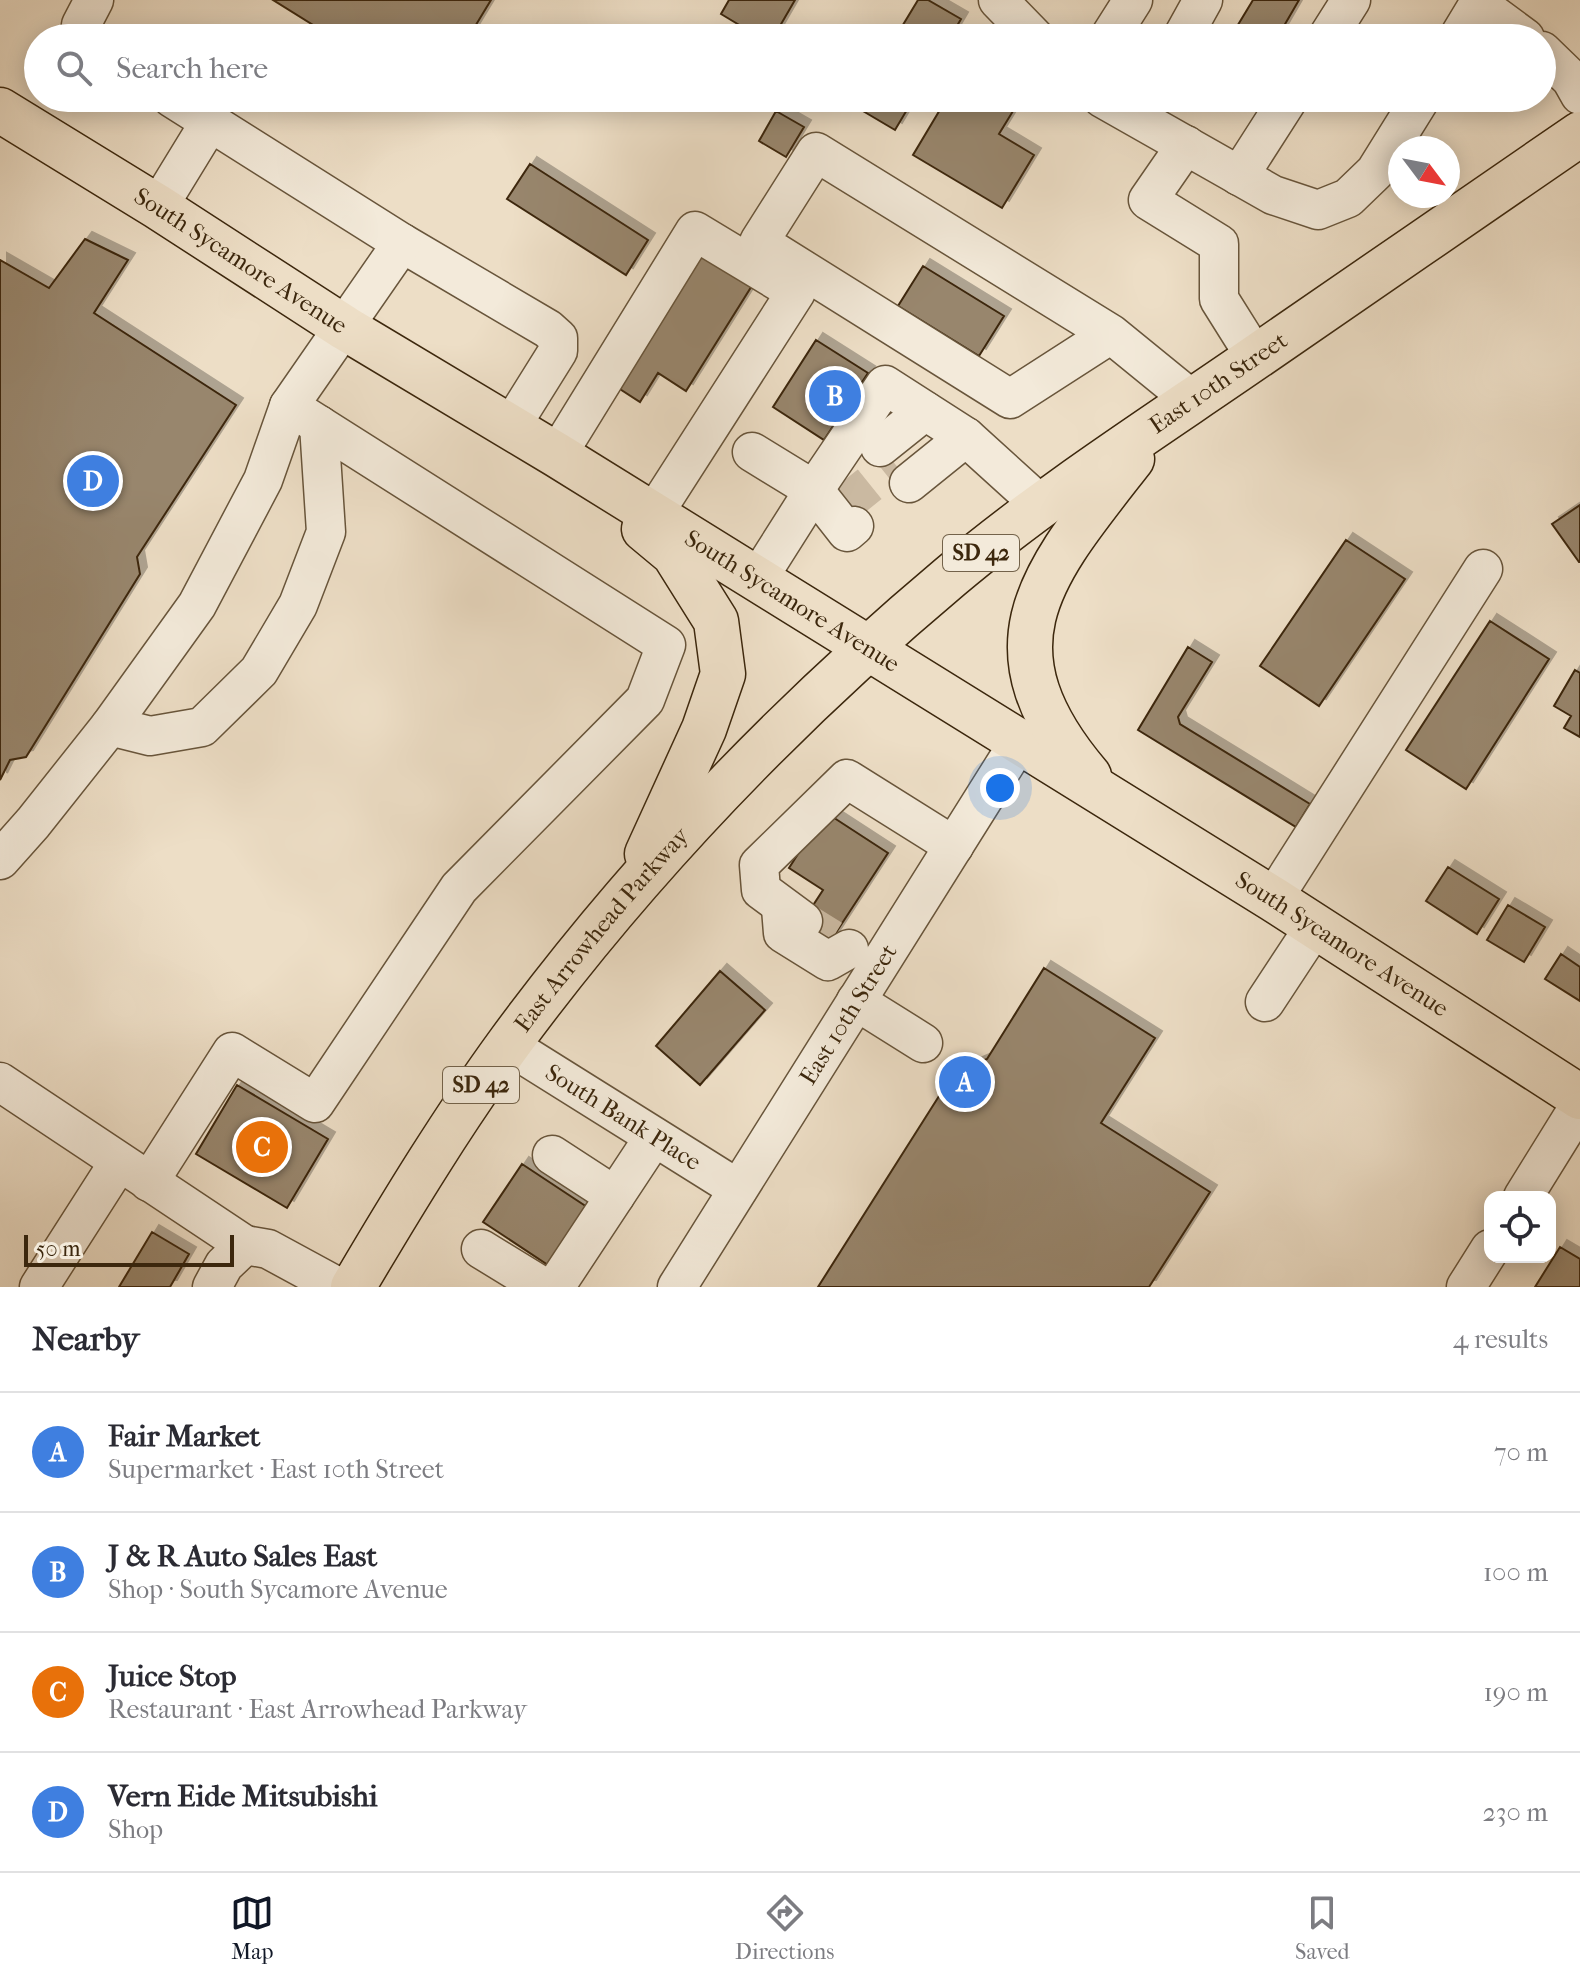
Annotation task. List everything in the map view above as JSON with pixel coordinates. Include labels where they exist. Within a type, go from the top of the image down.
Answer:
[{"type":"main road","name":"South Sycamore Avenue","points":[[0,110],[345,328],[557,455],[1273,899],[1580,1097]]},
{"type":"main road","name":"East 10th Street","points":[[868,649],[951,576],[1042,506],[1580,134]]},
{"type":"main road","points":[[1019,742],[1030,708],[1030,634],[1043,585],[1076,531],[1176,412]]},
{"type":"main road","points":[[557,455],[674,554],[716,621],[723,674],[704,729],[626,897]]},
{"type":"main road","name":"East Arrowhead Parkway","points":[[353,1287],[398,1211],[508,1045],[626,897],[660,857],[777,736],[868,649]]},
{"type":"main road","points":[[1032,679],[1053,726],[1072,756],[1107,797]]},
{"type":"street","points":[[82,24],[94,0]]},
{"type":"street","points":[[1118,24],[1133,0]]},
{"type":"street","points":[[1190,24],[1203,0]]},
{"type":"street","points":[[1336,24],[1351,0]]},
{"type":"street","points":[[1467,24],[1480,2],[1508,24]]},
{"type":"street","points":[[1556,65],[1571,79],[1580,95]]},
{"type":"street","points":[[194,112],[558,338],[558,351],[510,428]]},
{"type":"street","points":[[1147,112],[1186,145],[1239,176],[1273,195],[1318,210],[1348,198],[1375,172],[1403,112]]},
{"type":"street","points":[[1239,176],[1280,112]]},
{"type":"street","points":[[158,207],[210,122]]},
{"type":"street","points":[[1186,145],[1148,200],[1219,244],[1219,299],[1256,358]]},
{"type":"street","points":[[1111,334],[1010,399],[759,242],[816,152],[1111,334],[1176,412]]},
{"type":"street","points":[[557,455],[695,231],[796,292],[653,515]]},
{"type":"street","points":[[0,860],[110,726],[197,605],[263,480],[304,416],[345,328],[402,243]]},
{"type":"street","points":[[851,485],[885,385],[945,424],[1042,506]]},
{"type":"street","points":[[110,726],[150,736],[202,727],[259,671],[298,605],[326,532],[304,416]]},
{"type":"street","points":[[40,1287],[232,1052],[315,1103],[459,888],[645,700],[666,645],[304,416]]},
{"type":"street","points":[[757,580],[851,485],[945,424]]},
{"type":"street","points":[[752,452],[851,485]]},
{"type":"street","points":[[1273,899],[1483,569]]},
{"type":"street","name":"East 10th Street","points":[[677,1287],[856,1001],[829,936],[954,846],[1019,742]]},
{"type":"street","points":[[829,936],[761,890],[759,865],[847,779],[954,846]]},
{"type":"street","points":[[1265,1002],[1315,926]]},
{"type":"street","points":[[856,1001],[923,1043]]},
{"type":"street","name":"South Bank Place","points":[[508,1045],[738,1189]]},
{"type":"street","points":[[0,1082],[245,1245],[268,1249],[338,1287]]},
{"type":"street","points":[[1527,1191],[1580,1105]]},
{"type":"street","points":[[555,1287],[654,1137]]},
{"type":"street","points":[[552,1155],[615,1196]]},
{"type":"street","points":[[212,1287],[224,1265],[245,1245]]},
{"type":"street","points":[[481,1249],[543,1287]]},
{"type":"street","points":[[1466,1287],[1484,1258]]},
{"type":"building","points":[[273,0],[491,0],[476,24],[312,24]]},
{"type":"building","points":[[729,0],[795,0],[781,24],[738,24],[721,14]]},
{"type":"building","points":[[918,0],[928,0],[961,19],[958,24],[903,24]]},
{"type":"building","points":[[1253,0],[1299,0],[1285,24],[1238,24]]},
{"type":"building","points":[[775,112],[804,127],[786,157],[759,141]]},
{"type":"building","points":[[865,112],[906,112],[895,130]]},
{"type":"building","points":[[939,112],[1012,112],[999,134],[1034,155],[1002,208],[913,155]]},
{"type":"building","points":[[530,164],[648,240],[626,275],[507,199]]},
{"type":"building","points":[[85,239],[128,260],[94,313],[236,405],[137,557],[140,574],[26,757],[10,760],[0,780],[0,260],[49,288]]},
{"type":"building","points":[[694,247],[753,284],[686,391],[658,373],[640,402],[609,382]]},
{"type":"building","points":[[923,266],[1004,316],[979,356],[898,306]]},
{"type":"building","points":[[816,340],[868,373],[824,440],[773,407]]},
{"type":"building","points":[[1580,505],[1580,562],[1579,562],[1552,524]]},
{"type":"building","points":[[1346,540],[1405,579],[1319,706],[1260,666]]},
{"type":"building","points":[[1490,621],[1549,659],[1466,789],[1406,750]]},
{"type":"building","points":[[1188,647],[1212,662],[1178,717],[1180,724],[1310,804],[1296,827],[1138,730]]},
{"type":"building","points":[[1575,670],[1580,673],[1580,737],[1564,728],[1571,716],[1554,706]]},
{"type":"building","points":[[825,812],[888,853],[822,954],[793,936],[823,890],[789,868]]},
{"type":"building","points":[[1448,867],[1499,899],[1477,934],[1426,901]]},
{"type":"building","points":[[1508,905],[1545,927],[1524,962],[1487,940]]},
{"type":"building","points":[[1561,954],[1580,967],[1580,1001],[1545,979]]},
{"type":"building","points":[[1044,968],[1155,1038],[1101,1123],[1210,1192],[1149,1287],[818,1287],[953,1074],[987,1059]]},
{"type":"building","points":[[720,971],[765,1010],[700,1085],[656,1046]]},
{"type":"building","points":[[237,1085],[328,1139],[287,1208],[196,1154]]},
{"type":"building","points":[[522,1164],[587,1207],[548,1265],[483,1222]]},
{"type":"building","points":[[152,1232],[189,1254],[170,1287],[119,1287]]},
{"type":"building","points":[[1560,1247],[1580,1259],[1580,1287],[1535,1287],[1550,1263],[1556,1263]]},
{"type":"tunnel","points":[[840,508],[895,464]]},
{"type":"tunnel","points":[[803,921],[832,939]]},
{"type":"place","name":"J & R Auto Sales East","points":[[835,396]]},
{"type":"place","name":"Vern Eide Mitsubishi","points":[[93,481]]},
{"type":"place","name":"Fair Market","points":[[965,1082]]},
{"type":"place","name":"Juice Stop","points":[[262,1147]]}]
